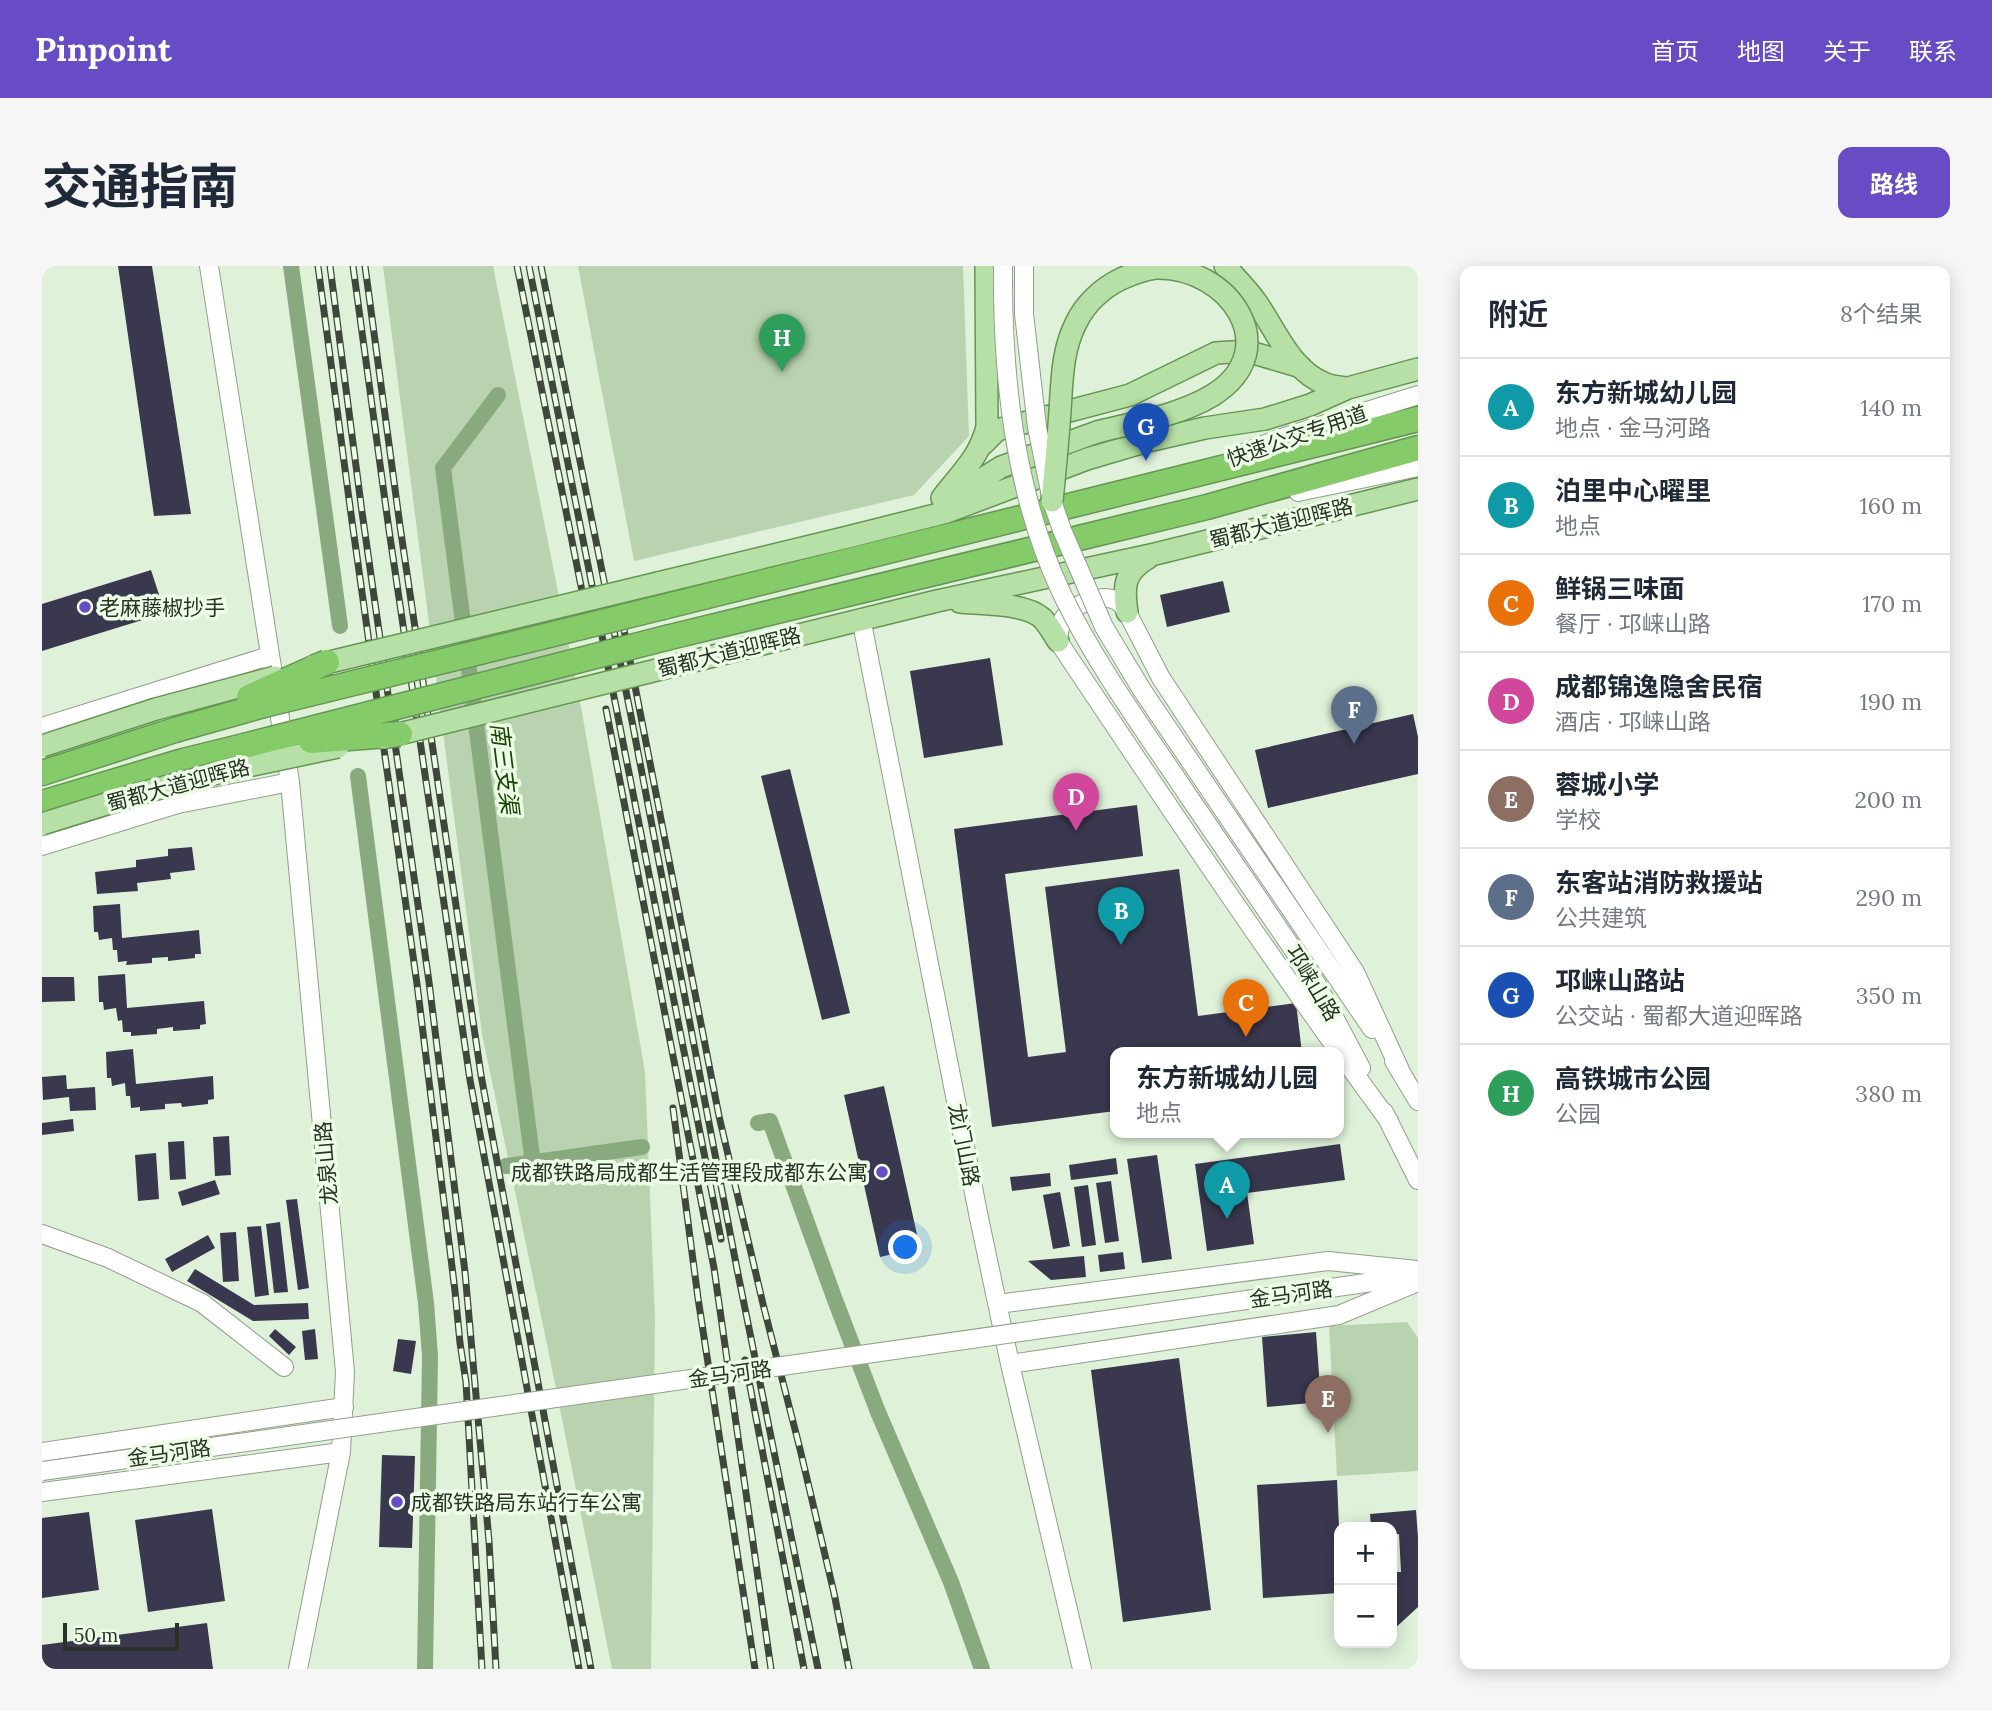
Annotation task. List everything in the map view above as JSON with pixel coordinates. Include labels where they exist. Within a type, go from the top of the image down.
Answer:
[{"type":"highway","points":[[42,773],[175,730],[661,595],[1178,480],[1418,419]]},
{"type":"highway","name":"蜀都大道迎晖路","points":[[45,816],[183,761],[670,638],[1207,507],[1418,448]]},
{"type":"highway","points":[[42,748],[175,730],[327,662]]},
{"type":"highway","points":[[244,746],[400,734]]},
{"type":"main road","points":[[983,444],[987,426],[986,266]]},
{"type":"main road","points":[[1225,266],[1255,300],[1289,354],[1301,367],[1328,385],[1348,387]]},
{"type":"main road","points":[[42,748],[156,709],[327,662],[661,595],[931,511],[1001,467],[1097,432],[1171,413],[1193,405],[1225,387],[1239,372],[1247,356],[1246,335],[1242,318],[1233,302],[1220,289],[1190,272],[1154,268],[1135,272],[1115,282],[1099,292],[1087,306],[1076,323],[1062,374],[1052,501]]},
{"type":"main road","points":[[931,511],[997,430],[1130,395],[1216,354],[1247,351],[1301,367]]},
{"type":"main road","points":[[848,537],[947,512],[1087,459],[1148,441],[1205,428],[1265,419],[1310,405],[1348,387],[1418,369]]},
{"type":"main road","name":"蜀都大道迎晖路","points":[[45,816],[229,771],[400,734],[861,618],[1155,554],[1418,489]]},
{"type":"main road","points":[[1127,612],[1124,592],[1127,578],[1135,566],[1155,554]]},
{"type":"main road","points":[[937,601],[1028,610],[1040,616],[1058,641]]},
{"type":"street","name":"龙泉山路","points":[[209,266],[290,782],[345,1372],[341,1452],[298,1669]]},
{"type":"street","name":"邛崃山路","points":[[1003,266],[1003,314],[1014,430],[1030,507],[1061,592],[1082,633],[1189,797],[1316,983],[1418,1180]]},
{"type":"street","name":"邛崃山路","points":[[1024,266],[1024,314],[1030,370],[1037,427],[1052,501],[1104,627],[1142,690],[1205,783],[1409,1071],[1418,1101]]},
{"type":"street","name":"快速公交专用道","points":[[1178,480],[1281,438],[1418,395]]},
{"type":"street","name":"快速公交专用道","points":[[1207,507],[1317,489],[1418,467]]},
{"type":"street","points":[[1335,1047],[1215,877],[1058,641],[1060,624],[1075,607],[1111,598],[1120,603],[1127,612],[1161,678],[1355,972],[1409,1071]]},
{"type":"street","name":"龙门山路","points":[[861,618],[979,1218],[1010,1364],[1082,1669]]},
{"type":"street","points":[[42,727],[270,656]]},
{"type":"street","points":[[42,846],[178,804],[290,782]]},
{"type":"street","points":[[1344,1059],[1389,1121]]},
{"type":"street","points":[[42,1234],[108,1258],[202,1303],[284,1367]]},
{"type":"street","points":[[998,1304],[1328,1261],[1418,1270]]},
{"type":"street","name":"金马河路","points":[[42,1471],[1418,1276]]},
{"type":"street","points":[[1010,1364],[1339,1315],[1418,1282]]},
{"type":"street","points":[[42,1452],[344,1407]]},
{"type":"street","points":[[42,1492],[341,1452]]},
{"type":"green space","points":[[383,266],[493,266],[581,707],[645,1072],[655,1319],[651,1669],[612,1669],[482,1034]]},
{"type":"green space","points":[[578,266],[963,266],[969,436],[914,495],[634,561]]},
{"type":"green space","points":[[1407,1322],[1418,1338],[1418,1471],[1337,1476],[1329,1326]]},
{"type":"building","points":[[118,266],[152,266],[191,514],[154,516]]},
{"type":"building","points":[[151,570],[165,613],[42,651],[42,604]]},
{"type":"building","points":[[1223,581],[1230,612],[1167,627],[1160,595]]},
{"type":"building","points":[[990,658],[1003,745],[924,758],[910,671]]},
{"type":"building","points":[[1413,714],[1418,737],[1418,774],[1268,808],[1255,750]]},
{"type":"building","points":[[790,769],[850,1013],[822,1020],[761,776]]},
{"type":"building","points":[[1137,805],[1143,856],[1005,874],[1028,1057],[1066,1052],[1045,887],[1179,869],[1198,1016],[1296,1003],[1301,1047],[1110,1047],[1110,1112],[992,1127],[954,829]]},
{"type":"building","points":[[192,847],[195,870],[170,873],[171,879],[137,883],[138,891],[97,894],[95,872],[136,867],[136,860],[168,856],[168,849]]},
{"type":"building","points":[[120,904],[122,938],[199,930],[201,954],[195,954],[195,958],[168,961],[168,957],[152,958],[152,963],[126,965],[127,961],[118,962],[112,938],[99,940],[98,932],[94,932],[93,906]]},
{"type":"building","points":[[125,974],[127,1008],[204,1001],[206,1024],[200,1025],[200,1029],[157,1029],[157,1034],[131,1036],[131,1032],[123,1032],[122,1020],[118,1021],[116,1008],[104,1010],[103,1002],[99,1002],[98,976]]},
{"type":"building","points":[[42,977],[74,977],[75,1001],[42,1002]]},
{"type":"building","points":[[133,1049],[136,1084],[213,1076],[214,1099],[208,1100],[208,1104],[182,1107],[181,1103],[165,1104],[165,1109],[140,1111],[140,1107],[131,1108],[125,1083],[112,1086],[111,1078],[107,1078],[106,1052]]},
{"type":"building","points":[[66,1075],[67,1089],[95,1087],[96,1110],[70,1111],[69,1097],[43,1100],[42,1077]]},
{"type":"building","name":"成都铁路局成都生活管理段成都东公寓","points":[[884,1086],[920,1248],[880,1257],[844,1095]]},
{"type":"building","points":[[73,1119],[74,1131],[42,1135],[42,1123]]},
{"type":"building","points":[[229,1136],[231,1175],[215,1176],[213,1137]]},
{"type":"building","points":[[184,1141],[186,1179],[170,1180],[168,1142]]},
{"type":"building","points":[[1340,1144],[1345,1180],[1247,1193],[1254,1244],[1207,1251],[1195,1164]]},
{"type":"building","points":[[156,1153],[159,1199],[138,1201],[135,1155]]},
{"type":"building","points":[[1157,1155],[1172,1259],[1142,1263],[1127,1159]]},
{"type":"building","points":[[1116,1158],[1118,1174],[1071,1180],[1069,1165]]},
{"type":"building","points":[[1050,1173],[1051,1186],[1012,1191],[1010,1177]]},
{"type":"building","points":[[215,1180],[220,1194],[182,1206],[178,1192]]},
{"type":"building","points":[[1111,1181],[1119,1241],[1105,1243],[1096,1183]]},
{"type":"building","points":[[1088,1185],[1096,1245],[1082,1247],[1074,1187]]},
{"type":"building","points":[[1060,1192],[1070,1246],[1053,1249],[1043,1195]]},
{"type":"building","points":[[297,1199],[309,1288],[298,1290],[286,1200]]},
{"type":"building","points":[[280,1222],[288,1292],[274,1293],[266,1224]]},
{"type":"building","points":[[261,1226],[269,1295],[255,1297],[247,1227]]},
{"type":"building","points":[[236,1232],[239,1281],[223,1282],[220,1233]]},
{"type":"building","points":[[208,1235],[215,1248],[172,1272],[165,1259]]},
{"type":"building","points":[[1123,1252],[1125,1269],[1100,1272],[1098,1255]]},
{"type":"building","points":[[1084,1256],[1086,1277],[1051,1280],[1028,1261]]},
{"type":"building","points":[[195,1269],[254,1305],[308,1303],[309,1319],[253,1321],[187,1281]]},
{"type":"building","points":[[275,1329],[296,1347],[289,1355],[269,1336]]},
{"type":"building","points":[[315,1329],[318,1359],[305,1360],[302,1331]]},
{"type":"building","points":[[1316,1332],[1321,1402],[1267,1407],[1262,1337]]},
{"type":"building","points":[[398,1339],[416,1341],[411,1374],[393,1371]]},
{"type":"building","points":[[1179,1358],[1211,1610],[1123,1622],[1091,1370]]},
{"type":"building","name":"成都铁路局东站行车公寓","points":[[382,1455],[415,1456],[412,1548],[379,1547]]},
{"type":"building","points":[[1337,1480],[1339,1522],[1334,1522],[1334,1593],[1263,1598],[1257,1485]]},
{"type":"building","points":[[212,1509],[225,1601],[148,1612],[135,1520]]},
{"type":"building","points":[[1416,1510],[1418,1607],[1397,1626],[1397,1572],[1401,1572],[1397,1522],[1371,1522],[1370,1514]]},
{"type":"building","points":[[89,1512],[99,1590],[42,1598],[42,1518]]},
{"type":"building","points":[[207,1623],[213,1669],[42,1669],[42,1645]]},
{"type":"waterway","points":[[291,266],[340,626]]},
{"type":"waterway","name":"南三支渠","points":[[498,395],[443,468],[533,1164]]},
{"type":"waterway","points":[[358,776],[426,1303],[430,1356],[425,1669]]},
{"type":"waterway","points":[[758,1123],[770,1121],[878,1412],[951,1582],[982,1669]]},
{"type":"waterway","points":[[506,1166],[642,1147]]},
{"type":"railway","points":[[318,266],[417,984],[466,1382],[482,1669]]},
{"type":"railway","points":[[330,266],[429,982],[465,1272],[489,1541],[496,1669]]},
{"type":"railway","points":[[353,266],[470,1080],[579,1669]]},
{"type":"railway","points":[[365,266],[400,526],[481,1075],[591,1669]]},
{"type":"railway","points":[[517,266],[589,626]]},
{"type":"railway","points":[[529,266],[721,1239]]},
{"type":"railway","points":[[541,266],[818,1669]]},
{"type":"railway","points":[[617,594],[719,1116],[834,1593],[849,1669]]},
{"type":"railway","points":[[606,709],[714,1268],[771,1669]]},
{"type":"railway","points":[[673,1108],[698,1298],[755,1669]]},
{"type":"railway","points":[[745,1360],[804,1669]]},
{"type":"place","name":"高铁城市公园","points":[[782,372]]},
{"type":"place","name":"邛崃山路站","points":[[1146,461]]},
{"type":"place","name":"老麻藤椒抄手","points":[[85,607]]},
{"type":"place","name":"东客站消防救援站","points":[[1354,744]]},
{"type":"place","name":"成都锦逸隐舍民宿","points":[[1076,831]]},
{"type":"place","name":"泊里中心曜里","points":[[1121,945]]},
{"type":"place","name":"鲜锅三味面","points":[[1246,1037]]},
{"type":"place","name":"成都铁路局成都生活管理段成都东公寓","points":[[882,1172]]},
{"type":"place","name":"东方新城幼儿园","points":[[1227,1219]]},
{"type":"place","name":"蓉城小学","points":[[1328,1433]]},
{"type":"place","name":"成都铁路局东站行车公寓","points":[[397,1502]]}]
